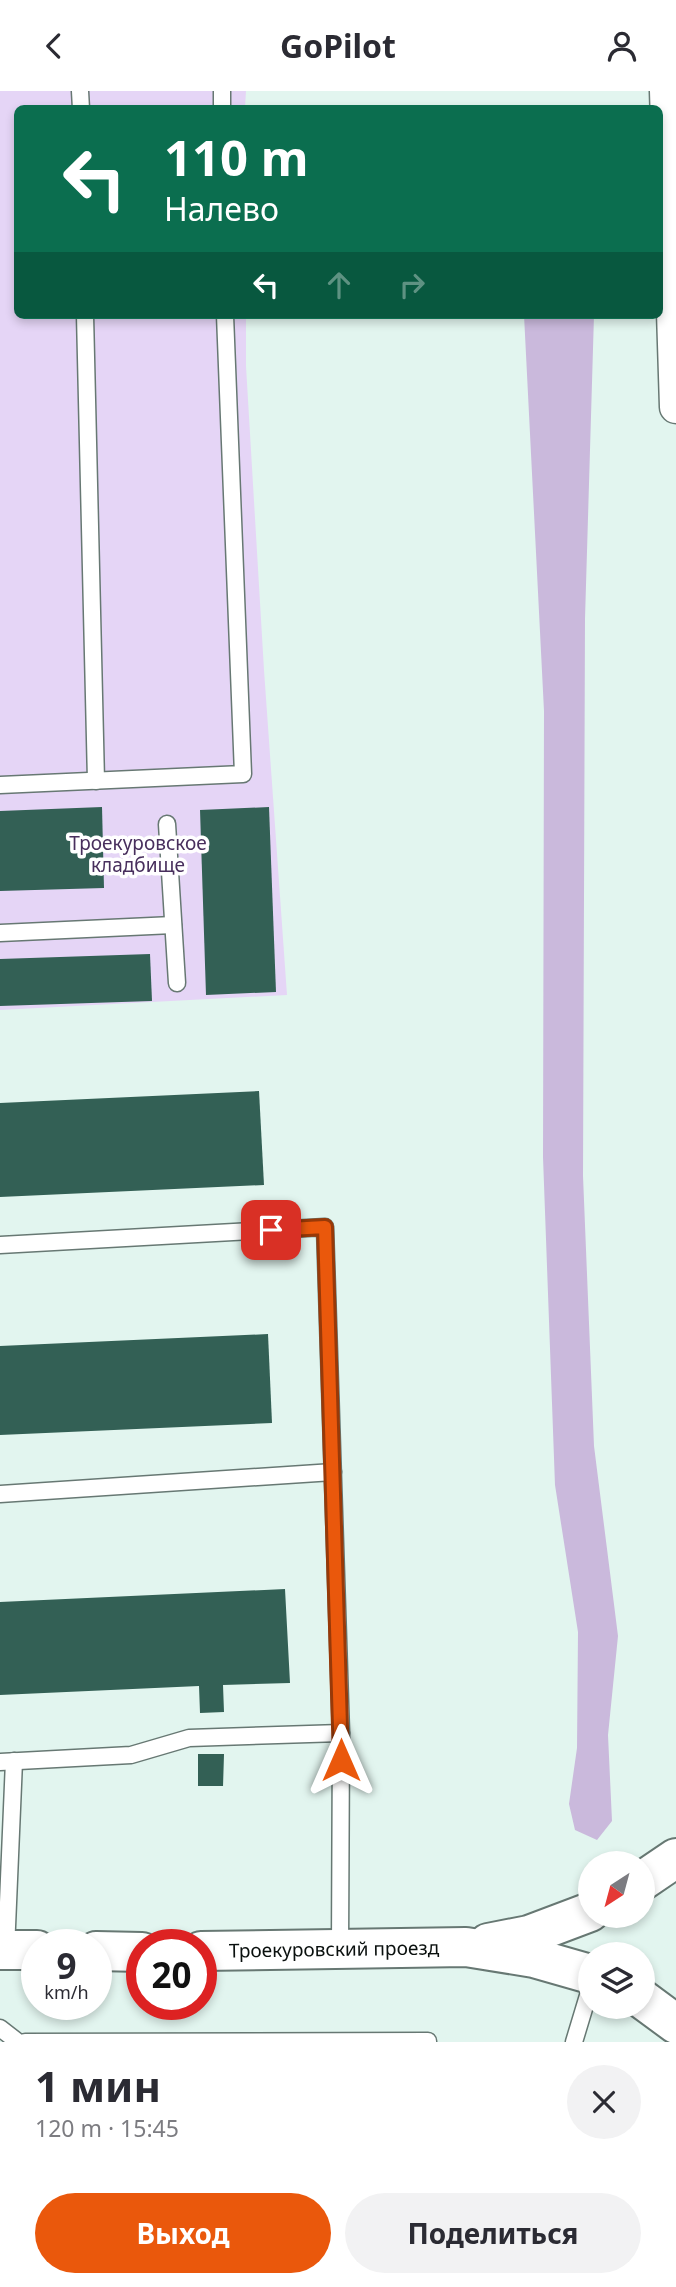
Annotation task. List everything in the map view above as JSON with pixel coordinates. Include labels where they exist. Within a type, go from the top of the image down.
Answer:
[{"type":"street","points":[[666,91],[676,407]]},
{"type":"street","points":[[655,1872],[676,1858]]},
{"type":"street","name":"Троекуровский проезд","points":[[466,1947],[530,1935],[578,1917]]},
{"type":"street","name":"Троекуровский проезд","points":[[217,1951],[466,1947],[534,1958],[578,1971]]},
{"type":"street","points":[[655,2009],[676,2024]]},
{"type":"lane","points":[[85,319],[96,781]]},
{"type":"lane","points":[[0,785],[243,774],[225,319]]},
{"type":"lane","points":[[167,824],[177,983]]},
{"type":"lane","points":[[0,933],[173,925]]},
{"type":"lane","points":[[0,1245],[325,1227],[341,1733],[340,1948]]},
{"type":"lane","points":[[0,1494],[333,1472]]},
{"type":"lane","points":[[14,1950],[7,1761],[131,1755],[189,1738],[341,1733]]},
{"type":"lane","points":[[575,2042],[582,2019]]},
{"type":"lane","points":[[0,2028],[18,2042]]},
{"type":"lane","points":[[25,2042],[428,2041]]},
{"type":"green space","name":"Троекуровское кладбище","points":[[0,91],[246,91],[245,105],[14,105],[14,319],[246,319],[246,366],[264,670],[287,995],[0,1010]]},
{"type":"shaded area","points":[[524,319],[594,319],[585,619],[583,1176],[594,1446],[618,1636],[608,1735],[612,1821],[597,1840],[575,1830],[569,1804],[577,1748],[578,1632],[555,1485],[543,1157],[544,711]]},
{"type":"building","points":[[102,807],[104,888],[0,891],[0,811]]},
{"type":"building","points":[[269,807],[276,992],[206,995],[200,810]]},
{"type":"building","points":[[150,954],[152,1001],[0,1006],[0,959]]},
{"type":"building","points":[[259,1091],[264,1185],[0,1197],[0,1103]]},
{"type":"building","points":[[268,1334],[272,1423],[0,1435],[0,1346]]},
{"type":"building","points":[[285,1589],[290,1683],[223,1685],[224,1712],[200,1713],[199,1686],[0,1695],[0,1602]]},
{"type":"building","points":[[198,1754],[224,1754],[223,1786],[198,1786]]},
{"type":"route","points":[[271,1230],[325,1227],[341,1760]]}]
